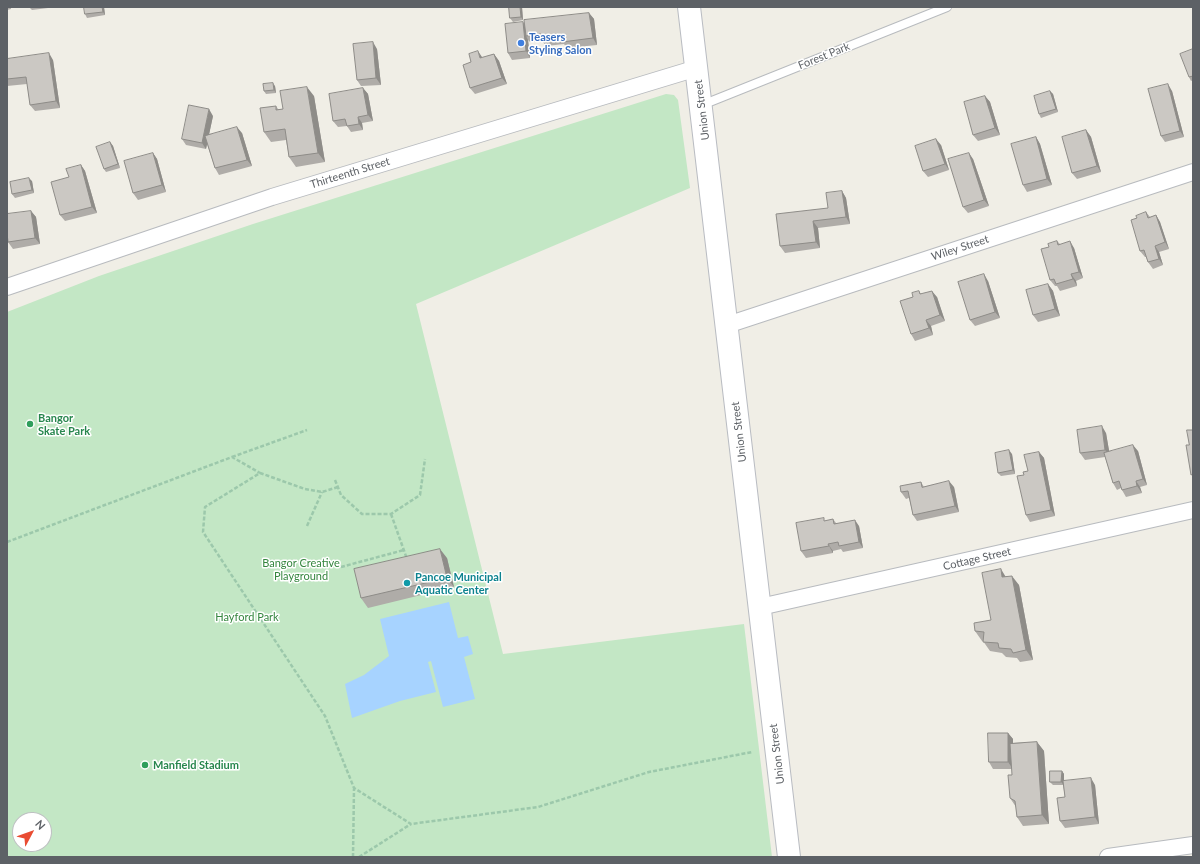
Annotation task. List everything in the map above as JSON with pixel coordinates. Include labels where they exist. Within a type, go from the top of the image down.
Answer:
[{"type":"main road","name":"Union Street","points":[[689,7],[789,857]]},
{"type":"street","name":"Thirteenth Street","points":[[7,288],[272,197],[697,68]]},
{"type":"street","name":"Wiley Street","points":[[727,325],[1193,172]]},
{"type":"street","name":"Cottage Street","points":[[760,607],[1193,510]]},
{"type":"street","points":[[1108,857],[1193,845]]},
{"type":"lane","name":"Forest Park","points":[[701,105],[947,7]]},
{"type":"path","points":[[7,542],[307,430]]},
{"type":"path","points":[[232,457],[260,473],[305,489],[322,492],[338,487]]},
{"type":"path","points":[[335,480],[341,495],[362,514],[391,514],[420,495],[425,458]]},
{"type":"path","points":[[260,473],[205,508],[203,532],[325,716],[354,788],[353,857]]},
{"type":"path","points":[[307,526],[322,492]]},
{"type":"path","points":[[391,514],[408,561]]},
{"type":"path","points":[[341,567],[404,550]]},
{"type":"path","points":[[359,857],[411,824],[538,806],[649,772],[752,752]]},
{"type":"path","points":[[354,788],[411,824]]},
{"type":"green space","name":"Hayford Park","points":[[666,94],[674,95],[678,100],[690,188],[416,304],[503,654],[744,624],[772,857],[7,857],[7,312],[99,276],[253,224]]},
{"type":"water","points":[[449,602],[458,638],[468,636],[473,654],[464,657],[475,699],[443,707],[431,661],[428,662],[436,692],[400,701],[352,718],[345,684],[364,675],[389,656],[380,619]]},
{"type":"building","points":[[84,7],[102,7],[103,12],[85,14]]},
{"type":"building","points":[[509,7],[520,7],[521,17],[510,18]]},
{"type":"building","points":[[589,13],[593,38],[562,42],[562,37],[541,39],[541,34],[526,36],[524,20]]},
{"type":"building","points":[[523,22],[526,51],[508,53],[505,24]]},
{"type":"building","points":[[373,42],[376,78],[357,80],[353,44]]},
{"type":"building","points":[[1193,49],[1193,76],[1189,77],[1180,54]]},
{"type":"building","points":[[478,51],[480,58],[494,54],[502,78],[470,88],[463,65],[471,62],[469,54]]},
{"type":"building","points":[[49,53],[56,101],[30,105],[26,77],[7,79],[7,59]]},
{"type":"building","points":[[273,83],[274,90],[264,91],[263,84]]},
{"type":"building","points":[[1168,84],[1180,131],[1161,136],[1148,89]]},
{"type":"building","points":[[307,87],[318,153],[289,157],[285,129],[264,132],[260,108],[276,106],[276,110],[283,109],[280,91]]},
{"type":"building","points":[[363,88],[368,115],[358,117],[359,124],[347,126],[345,119],[333,121],[329,94]]},
{"type":"building","points":[[1050,91],[1056,109],[1039,114],[1034,96]]},
{"type":"building","points":[[985,96],[995,128],[973,135],[964,102]]},
{"type":"building","points":[[189,105],[209,109],[202,143],[182,139]]},
{"type":"building","points":[[237,127],[247,160],[215,168],[205,136]]},
{"type":"building","points":[[1086,130],[1097,166],[1072,173],[1062,137]]},
{"type":"building","points":[[1036,137],[1047,179],[1023,185],[1011,144]]},
{"type":"building","points":[[936,139],[945,164],[923,171],[915,146]]},
{"type":"building","points":[[110,142],[118,164],[104,169],[96,147]]},
{"type":"building","points":[[153,153],[162,185],[133,193],[124,161]]},
{"type":"building","points":[[969,153],[984,200],[963,207],[948,159]]},
{"type":"building","points":[[81,165],[92,207],[60,215],[51,182],[69,177],[66,169]]},
{"type":"building","points":[[29,178],[32,190],[12,194],[10,182]]},
{"type":"building","points":[[842,191],[846,217],[813,221],[816,242],[780,246],[776,214],[828,208],[826,193]]},
{"type":"building","points":[[31,211],[35,238],[8,242],[7,214]]},
{"type":"building","points":[[1146,212],[1148,218],[1156,215],[1165,242],[1155,246],[1159,259],[1148,262],[1144,250],[1140,251],[1131,220]]},
{"type":"building","points":[[1057,241],[1058,245],[1070,241],[1079,272],[1071,274],[1073,279],[1056,284],[1054,279],[1050,280],[1041,249],[1049,247],[1048,244]]},
{"type":"building","points":[[984,274],[995,312],[970,320],[958,282]]},
{"type":"building","points":[[1048,284],[1055,309],[1033,315],[1026,290]]},
{"type":"building","points":[[919,291],[920,294],[932,291],[940,315],[926,320],[929,328],[911,334],[900,301],[913,297],[912,293]]},
{"type":"building","points":[[1102,426],[1105,450],[1080,453],[1077,430]]},
{"type":"building","points":[[1187,430],[1193,430],[1193,474],[1191,475],[1186,445],[1189,445]]},
{"type":"building","points":[[1133,445],[1143,479],[1136,481],[1137,486],[1122,490],[1119,481],[1113,483],[1104,453]]},
{"type":"building","points":[[1009,450],[1013,470],[998,473],[995,453]]},
{"type":"building","points":[[1039,452],[1051,510],[1026,515],[1017,476],[1024,475],[1023,472],[1028,471],[1024,455]]},
{"type":"building","points":[[949,481],[955,506],[913,515],[908,491],[901,492],[900,486],[921,482],[922,487]]},
{"type":"building","points":[[824,518],[824,521],[833,519],[834,524],[855,520],[859,542],[839,546],[838,542],[828,544],[829,546],[801,551],[796,523]]},
{"type":"building","name":"Pancoe Municipal Aquatic Center","points":[[440,549],[447,578],[361,598],[354,569]]},
{"type":"building","points":[[1001,569],[1002,577],[1012,576],[1026,650],[1013,653],[1011,649],[999,648],[998,643],[983,642],[984,632],[975,631],[974,623],[991,620],[982,573]]},
{"type":"building","points":[[988,733],[1008,733],[1008,762],[989,762]]},
{"type":"building","points":[[1037,742],[1042,815],[1017,817],[1015,801],[1010,798],[1008,775],[1012,775],[1010,744]]},
{"type":"building","points":[[1050,771],[1062,771],[1061,782],[1050,782]]},
{"type":"building","points":[[1091,778],[1095,817],[1060,821],[1057,798],[1065,797],[1063,781]]},
{"type":"place","name":"Teasers Styling Salon","points":[[521,43]]},
{"type":"place","name":"Bangor Skate Park","points":[[30,424]]},
{"type":"place","name":"Pancoe Municipal Aquatic Center","points":[[407,583]]},
{"type":"place","name":"Manfield Stadium","points":[[145,765]]},
{"type":"park label","name":"Bangor Creative Playground","points":[[301,569]]}]
